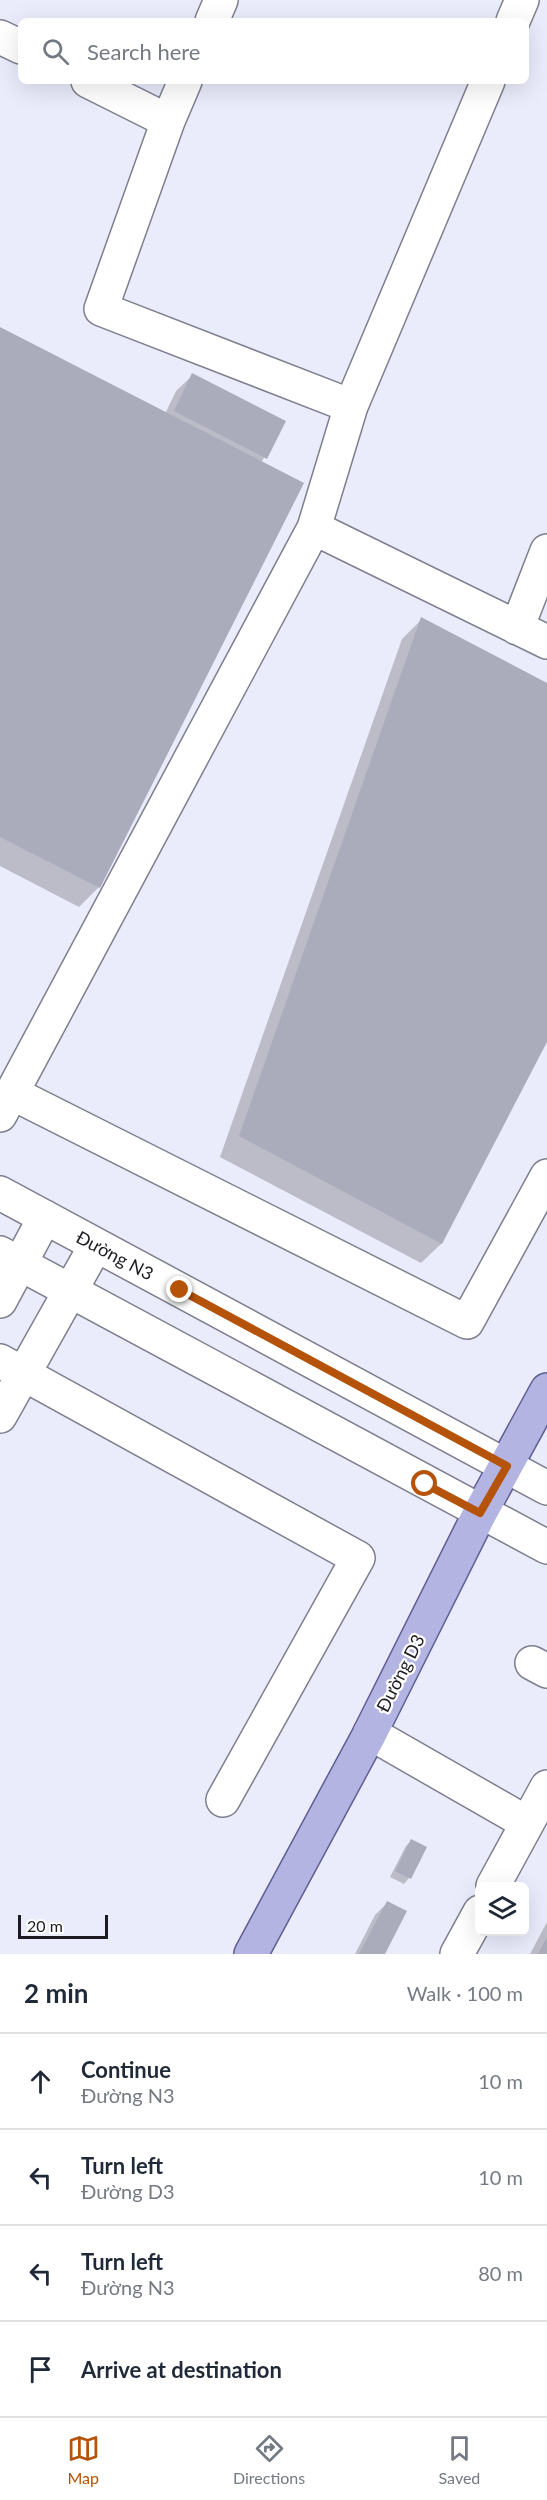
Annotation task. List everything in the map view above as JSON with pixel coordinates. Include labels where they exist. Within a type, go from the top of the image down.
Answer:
[{"type":"main road","name":"Đường D3","points":[[251,1954],[370,1733],[480,1513],[547,1390]]},
{"type":"street","points":[[213,18],[221,0]]},
{"type":"street","points":[[514,18],[522,0]]},
{"type":"street","points":[[0,37],[18,46]]},
{"type":"street","points":[[94,84],[168,121]]},
{"type":"street","points":[[184,84],[168,121],[101,309],[351,406]]},
{"type":"street","points":[[487,84],[351,406],[314,528],[6,1104],[467,1322],[547,1176]]},
{"type":"street","points":[[314,528],[547,642]]},
{"type":"street","points":[[517,628],[547,551]]},
{"type":"street","name":"Đường N3","points":[[0,1192],[547,1488]]},
{"type":"street","points":[[0,1301],[10,1259],[45,1217]]},
{"type":"street","points":[[0,1416],[12,1367],[70,1290],[96,1245]]},
{"type":"street","points":[[10,1259],[547,1548]]},
{"type":"street","points":[[12,1367],[358,1558],[223,1800]]},
{"type":"street","points":[[370,1733],[527,1823]]},
{"type":"street","points":[[496,1882],[547,1787]]},
{"type":"street","points":[[457,1954],[475,1921]]},
{"type":"building","points":[[0,327],[304,483],[100,888],[0,837]]},
{"type":"building","points":[[192,373],[286,421],[267,459],[174,411]]},
{"type":"building","points":[[421,617],[547,683],[547,1042],[442,1244],[239,1136]]},
{"type":"building","points":[[411,1839],[427,1847],[411,1879],[395,1871]]},
{"type":"building","points":[[387,1901],[407,1911],[385,1954],[359,1954]]},
{"type":"building","points":[[547,1937],[547,1954],[538,1954]]},
{"type":"route","points":[[180,1290],[507,1466],[480,1513],[425,1484]]}]
